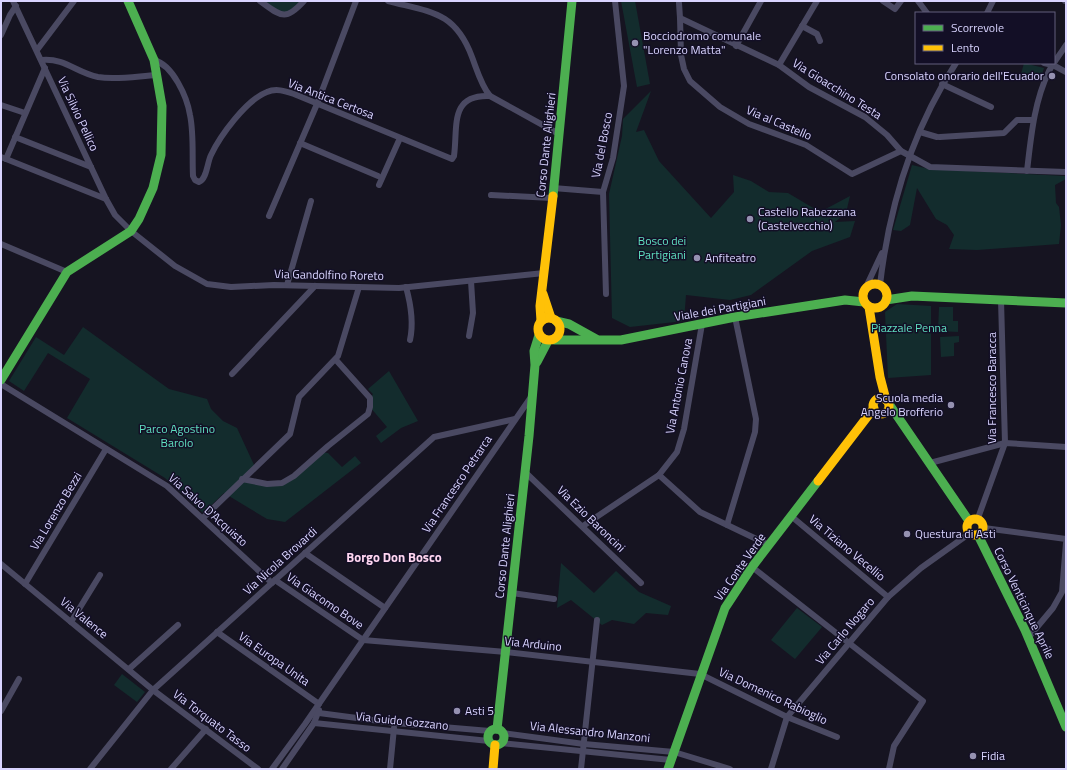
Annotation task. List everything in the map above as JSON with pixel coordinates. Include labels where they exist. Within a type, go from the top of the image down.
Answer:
[{"type":"street","points":[[37,50],[74,1]]},
{"type":"street","points":[[1,380],[67,272],[131,231],[146,206],[159,167],[163,118],[154,60],[128,1]]},
{"type":"street","points":[[260,1],[277,13],[287,15],[292,13],[304,1]]},
{"type":"street","points":[[269,216],[317,104],[356,1]]},
{"type":"street","points":[[388,1],[435,13],[451,23],[466,40],[484,86],[490,96],[559,134]]},
{"type":"street","name":"Corso Dante Alighieri","points":[[541,321],[540,306],[543,292],[572,1]]},
{"type":"street","name":"Via del Bosco","points":[[606,294],[603,192],[614,158],[624,86],[615,1]]},
{"type":"street","points":[[736,46],[761,1]]},
{"type":"street","points":[[779,65],[817,1]]},
{"type":"street","points":[[883,1],[895,9],[901,1]]},
{"type":"street","points":[[918,1],[925,12]]},
{"type":"street","points":[[988,12],[993,1]]},
{"type":"street","points":[[679,2],[680,18]]},
{"type":"street","points":[[1,35],[15,4]]},
{"type":"street","name":"Via Silvio Pellico","points":[[15,4],[106,199],[115,215],[131,231]]},
{"type":"street","name":"Via Gioacchino Testa","points":[[680,18],[736,46],[779,65],[808,87],[865,117],[887,135],[901,151],[930,167],[1066,172]]},
{"type":"street","name":"Via al Castello","points":[[680,18],[681,55],[684,69],[690,81],[726,110],[749,124],[806,145],[852,174],[901,151]]},
{"type":"street","points":[[802,26],[817,34],[820,41]]},
{"type":"street","points":[[1055,62],[1066,45]]},
{"type":"street","points":[[42,60],[54,59],[97,76],[122,78],[157,75]]},
{"type":"street","name":"Via Antica Certosa","points":[[154,60],[162,64],[172,74],[188,105],[191,122],[193,176],[194,180],[199,182],[204,178],[209,158],[238,116],[257,97],[267,92],[275,90],[294,94],[453,159],[455,153],[458,114],[461,106],[468,99],[490,96]]},
{"type":"street","points":[[881,406],[880,378],[873,327],[867,304],[865,288],[885,246],[910,156],[942,84],[955,64]]},
{"type":"street","points":[[1048,64],[1066,72]]},
{"type":"street","points":[[1027,171],[1033,120],[1046,79],[1053,65]]},
{"type":"street","points":[[45,68],[15,137],[4,158],[106,199]]},
{"type":"street","points":[[942,84],[991,107]]},
{"type":"street","points":[[1,105],[25,113]]},
{"type":"street","points":[[920,132],[938,137],[1004,133],[1017,120],[1033,120]]},
{"type":"street","points":[[15,137],[91,167]]},
{"type":"street","points":[[379,185],[400,138]]},
{"type":"street","points":[[300,143],[378,176]]},
{"type":"street","points":[[553,188],[603,192]]},
{"type":"street","points":[[491,194],[552,198]]},
{"type":"street","points":[[287,285],[311,201]]},
{"type":"street","name":"Via Gandolfino Roreto","points":[[131,231],[175,266],[207,284],[231,287],[287,285],[406,287],[544,273]]},
{"type":"street","points":[[1,244],[67,272]]},
{"type":"street","points":[[873,327],[884,304],[887,292],[882,287],[885,246]]},
{"type":"street","points":[[469,336],[473,313],[472,280]]},
{"type":"street","points":[[865,288],[874,284],[912,296],[1066,303]]},
{"type":"street","points":[[232,374],[315,286]]},
{"type":"street","points":[[203,518],[290,434],[299,397],[336,360],[359,287]]},
{"type":"street","points":[[406,287],[412,314],[412,330],[410,340]]},
{"type":"street","name":"Viale dei Partigiani","points":[[845,300],[865,288]]},
{"type":"street","name":"Corso Dante Alighieri","points":[[543,292],[554,319]]},
{"type":"street","points":[[867,304],[884,304],[912,296]]},
{"type":"street","name":"Viale dei Partigiani","points":[[551,340],[599,340],[639,337],[735,317],[845,300],[867,304]]},
{"type":"street","name":"Via Francesco Baracca","points":[[974,520],[1005,443],[1001,300]]},
{"type":"street","points":[[727,525],[755,432],[756,419],[735,317]]},
{"type":"street","points":[[554,319],[560,331],[551,340],[539,335],[538,328],[541,321],[554,319],[569,324],[599,340]]},
{"type":"street","name":"Via Antonio Canova","points":[[583,526],[659,474],[677,452],[684,429],[702,324]]},
{"type":"street","name":"Corso Dante Alighieri","points":[[493,769],[525,472],[535,365],[534,351],[539,335]]},
{"type":"street","name":"Corso Dante Alighieri","points":[[535,365],[540,352],[551,340]]},
{"type":"street","points":[[242,479],[267,484],[282,483],[294,476],[368,414],[370,398],[336,360]]},
{"type":"street","name":"Via Salvo D'Acquisto","points":[[1,384],[167,486],[274,582]]},
{"type":"street","name":"Via Francesco Petrarca","points":[[272,769],[319,704],[532,396]]},
{"type":"street","name":"Corso Venticinque Aprile","points":[[881,406],[903,423],[930,463],[974,520],[982,521],[977,532]]},
{"type":"street","name":"Via Conte Verde","points":[[671,760],[724,608],[752,567],[791,516],[863,424],[881,406]]},
{"type":"street","name":"Via Nicola Brovardi","points":[[90,769],[153,690],[434,437],[515,419]]},
{"type":"street","points":[[930,463],[1005,443],[1066,447]]},
{"type":"street","name":"Via Lorenzo Bezzi","points":[[25,584],[106,449]]},
{"type":"street","name":"Via Ezio Baroncini","points":[[525,472],[641,583]]},
{"type":"street","points":[[659,474],[700,512],[769,545]]},
{"type":"street","name":"Via Tiziano Vecellio","points":[[791,516],[888,597]]},
{"type":"street","name":"Corso Venticinque Aprile","points":[[974,520],[967,526],[977,532],[1028,638],[1065,721]]},
{"type":"street","points":[[977,532],[1066,539]]},
{"type":"street","name":"Via Carlo Nogaro","points":[[771,769],[787,717],[888,597],[921,568],[977,532]]},
{"type":"street","points":[[1028,638],[1059,600],[1062,592],[1066,544]]},
{"type":"street","points":[[305,553],[385,608]]},
{"type":"street","name":"Via Valence","points":[[1,564],[153,690]]},
{"type":"street","points":[[752,567],[850,642],[923,701],[894,746],[889,769]]},
{"type":"street","points":[[71,622],[100,575]]},
{"type":"street","name":"Via Giacomo Bove","points":[[274,582],[363,640]]},
{"type":"street","points":[[512,593],[554,599]]},
{"type":"street","points":[[581,769],[596,620]]},
{"type":"street","points":[[129,669],[178,625]]},
{"type":"street","name":"Via Europa Unita","points":[[217,632],[319,704]]},
{"type":"street","name":"Via Arduino","points":[[363,640],[506,652],[700,674]]},
{"type":"street","name":"Via Domenico Rabioglio","points":[[700,674],[787,717],[837,737]]},
{"type":"street","points":[[1,712],[19,679]]},
{"type":"street","name":"Via Torquato Tasso","points":[[153,690],[258,769]]},
{"type":"street","points":[[282,769],[314,723],[319,713],[319,704]]},
{"type":"street","name":"Via Guido Gozzano","points":[[319,713],[496,737]]},
{"type":"street","name":"Via Guido Gozzano","points":[[314,723],[394,732],[496,737]]},
{"type":"street","points":[[390,769],[395,723]]},
{"type":"street","points":[[171,769],[206,729]]},
{"type":"street","name":"Via Alessandro Manzoni","points":[[496,737],[584,744],[671,760]]},
{"type":"street","name":"Via Alessandro Manzoni","points":[[496,737],[583,752],[671,760]]},
{"type":"street","points":[[671,760],[730,769]]},
{"type":"green space","points":[[260,1],[304,1],[287,15]]},
{"type":"green space","name":"Bocciodromo comunale \"Lorenzo Matta\"","points":[[621,1],[635,1],[650,84],[637,87]]},
{"type":"green space","points":[[1024,64],[1044,68],[1040,80],[1021,74]]},
{"type":"green space","name":"Bosco dei Partigiani","points":[[651,91],[636,132],[644,130],[659,161],[711,218],[734,192],[733,175],[751,181],[769,192],[788,193],[820,212],[850,196],[846,213],[835,222],[855,221],[850,237],[812,251],[751,295],[730,300],[686,295],[684,321],[630,327],[612,318],[609,194],[622,136],[623,119]]},
{"type":"green space","points":[[912,165],[929,169],[1066,176],[1066,179],[1055,185],[1056,203],[1059,207],[1061,225],[1059,244],[977,250],[949,249],[954,235],[947,225],[936,219],[917,188],[910,225],[901,231],[893,230]]},
{"type":"green space","name":"Piazzale Penna","points":[[897,304],[931,306],[931,375],[888,378],[885,312]]},
{"type":"green space","points":[[939,307],[953,307],[953,321],[958,321],[958,332],[938,331]]},
{"type":"green space","name":"Parco Agostino Barolo","points":[[83,327],[169,389],[207,399],[211,409],[223,421],[237,428],[255,467],[243,479],[282,483],[321,452],[328,453],[342,467],[355,456],[361,463],[285,522],[267,519],[224,493],[203,513],[165,478],[67,418],[90,379],[48,353],[24,391],[9,381],[36,337],[64,355]]},
{"type":"green space","points":[[959,336],[959,342],[954,343],[954,356],[941,357],[940,337]]},
{"type":"green space","points":[[389,371],[418,421],[401,428],[381,443],[376,436],[387,427],[370,407],[370,398],[373,394],[368,389]]},
{"type":"green space","points":[[561,563],[594,593],[616,571],[639,592],[671,606],[668,615],[646,613],[634,624],[612,620],[602,625],[571,600],[557,608]]},
{"type":"green space","points":[[797,608],[822,627],[795,659],[771,640]]},
{"type":"green space","points":[[122,674],[145,692],[137,702],[114,685]]},
{"type":"traffic: fast","points":[[1,380],[67,272],[131,231],[139,219],[153,188],[161,155],[162,106],[154,60],[128,1]]},
{"type":"traffic: fast","points":[[553,196],[572,1]]},
{"type":"traffic: fast","points":[[886,300],[912,296],[1066,303]]},
{"type":"traffic: fast","points":[[554,340],[621,340],[735,317],[845,300],[864,302]]},
{"type":"traffic: fast","points":[[556,321],[569,324],[596,339]]},
{"type":"traffic: fast","points":[[497,729],[529,436],[535,365],[534,351],[539,335]]},
{"type":"traffic: fast","points":[[537,362],[548,341]]},
{"type":"traffic: fast","points":[[889,404],[969,521]]},
{"type":"traffic: fast","points":[[668,769],[725,608],[752,567],[818,481]]},
{"type":"traffic: fast","points":[[978,535],[1025,630],[1066,727]]},
{"type":"traffic: fast","points":[[496,729],[502,731],[504,737],[502,743],[496,745],[490,743],[488,737],[490,731],[496,729]]},
{"type":"traffic: slow","points":[[541,321],[540,306],[553,196]]},
{"type":"traffic: slow","points":[[875,284],[884,287],[887,296],[884,305],[875,308],[866,305],[863,296],[866,287],[875,284]]},
{"type":"traffic: slow","points":[[543,294],[551,318]]},
{"type":"traffic: slow","points":[[869,307],[880,377],[886,400]]},
{"type":"traffic: slow","points":[[545,318],[553,318],[560,325],[560,329],[560,333],[553,340],[545,340],[538,333],[538,325],[545,318]]},
{"type":"traffic: slow","points":[[881,398],[887,400],[889,406],[887,412],[881,414],[875,412],[873,406],[875,400],[881,398]]},
{"type":"traffic: slow","points":[[818,481],[874,408]]},
{"type":"traffic: slow","points":[[972,519],[978,519],[983,524],[983,527],[981,533],[978,535],[972,535],[967,530],[967,524],[972,519]]},
{"type":"traffic: slow","points":[[493,769],[495,745]]},
{"type":"place","name":"Bocciodromo comunale \"Lorenzo Matta\"","points":[[635,43]]},
{"type":"place","name":"Consolato onorario dell'Ecuador","points":[[1052,76]]},
{"type":"place","name":"Castello Rabezzana (Castelvecchio)","points":[[750,219]]},
{"type":"place","name":"Anfiteatro","points":[[697,258]]},
{"type":"place","name":"Scuola media Angelo Brofferio","points":[[951,405]]},
{"type":"place","name":"Questura di Asti","points":[[907,534]]},
{"type":"place","name":"Asti 5","points":[[457,711]]},
{"type":"place","name":"Fidia","points":[[973,756]]},
{"type":"district","name":"Borgo Don Bosco","points":[[394,557]]}]
